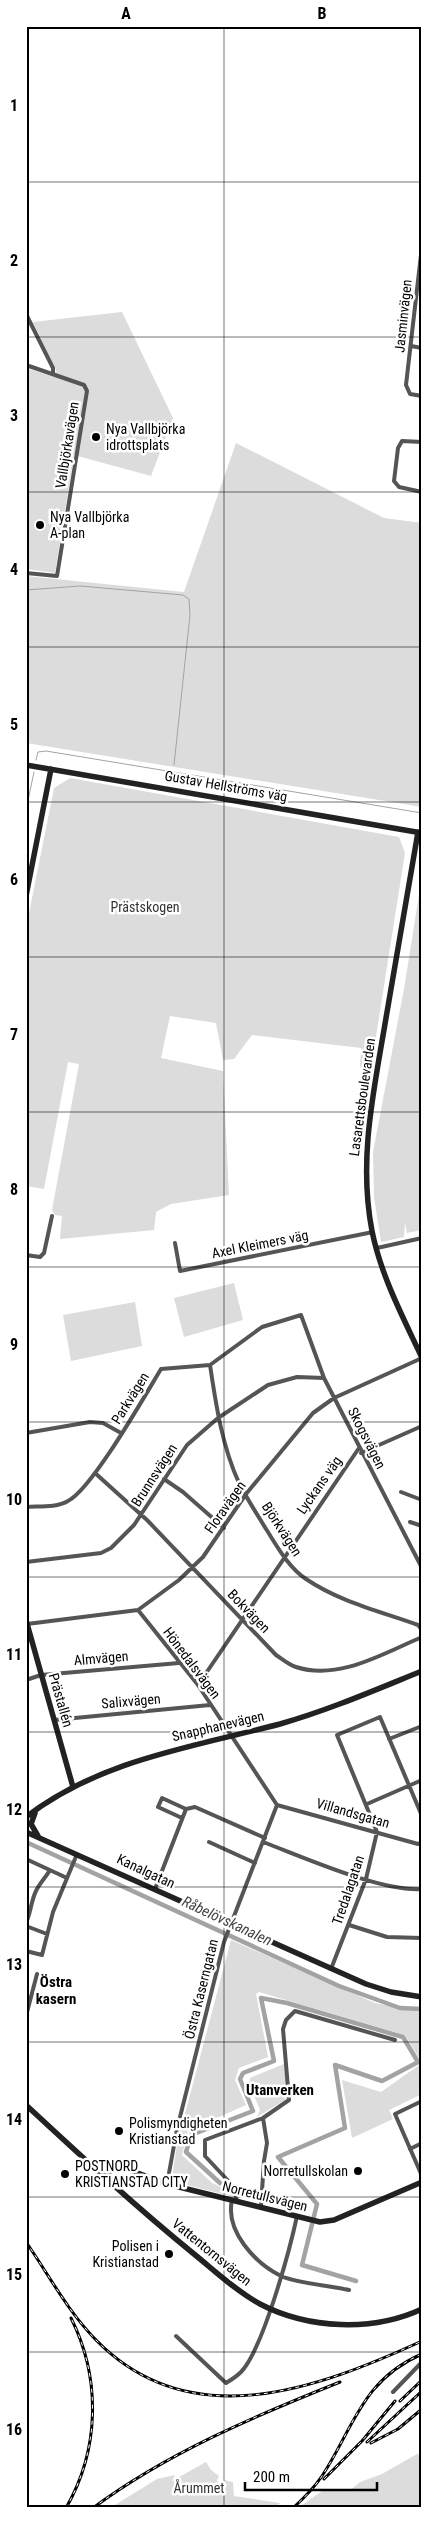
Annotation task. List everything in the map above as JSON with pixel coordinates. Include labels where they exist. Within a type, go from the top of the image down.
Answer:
[{"type":"street","name":"Jasminvägen","points":[[422,246],[406,390],[410,394],[422,396]]},
{"type":"street","points":[[26,314],[53,368],[53,373],[26,365]]},
{"type":"street","points":[[411,346],[422,348]]},
{"type":"street","name":"Vallbjörkavägen","points":[[26,573],[57,576],[86,402],[87,392],[84,385],[53,373]]},
{"type":"street","points":[[422,442],[402,441],[398,448],[395,484],[422,492]]},
{"type":"street","name":"Gustav Hellströms väg","points":[[26,765],[420,832]]},
{"type":"street","points":[[26,896],[51,769]]},
{"type":"street","name":"Lasarettsboulevarden","points":[[420,832],[368,1126],[366,1184],[373,1232],[387,1281],[422,1358]]},
{"type":"street","points":[[26,1255],[40,1256],[44,1253],[52,1216]]},
{"type":"street","name":"Axel Kleimers väg","points":[[175,1243],[180,1271],[373,1232]]},
{"type":"street","points":[[377,1248],[422,1238]]},
{"type":"street","name":"Skogsvägen","points":[[210,1366],[262,1327],[301,1316],[324,1378],[422,1568]]},
{"type":"street","name":"Floravägen","points":[[138,1610],[192,1569],[224,1528],[246,1494],[313,1413],[334,1398],[422,1358]]},
{"type":"street","name":"Björkvägen","points":[[210,1366],[218,1418],[231,1462],[246,1494],[284,1556],[304,1578],[330,1594],[418,1625],[422,1630]]},
{"type":"street","name":"Parkvägen","points":[[26,1507],[67,1502],[95,1473],[161,1370],[210,1366]]},
{"type":"street","name":"Brunnsvägen","points":[[26,1562],[101,1553],[111,1548],[142,1515],[187,1445],[218,1418],[268,1385],[297,1377],[324,1378]]},
{"type":"street","points":[[26,1434],[90,1422],[103,1424],[121,1433]]},
{"type":"street","name":"Lyckans väg","points":[[361,1453],[422,1426]]},
{"type":"street","name":"Lyckans väg","points":[[198,1685],[359,1448]]},
{"type":"street","name":"Bokvägen","points":[[95,1473],[142,1515],[276,1656],[295,1667],[316,1671],[345,1668],[422,1637]]},
{"type":"street","points":[[164,1479],[183,1492],[224,1528]]},
{"type":"street","points":[[401,1492],[422,1500]]},
{"type":"street","points":[[410,1522],[422,1526]]},
{"type":"street","points":[[27,1625],[138,1610]]},
{"type":"street","name":"Hönedalsvägen","points":[[138,1610],[198,1685],[277,1805]]},
{"type":"street","name":"Prästallén","points":[[27,1625],[73,1787]]},
{"type":"street","name":"Almvägen","points":[[26,1680],[41,1675],[179,1663]]},
{"type":"street","name":"Snapphanevägen","points":[[26,1818],[73,1787],[142,1758],[320,1712],[422,1671]]},
{"type":"street","name":"Salixvägen","points":[[54,1720],[210,1705]]},
{"type":"street","points":[[377,1832],[338,1735],[380,1717],[422,1816]]},
{"type":"street","points":[[389,1739],[422,1726]]},
{"type":"street","points":[[367,1804],[422,1780]]},
{"type":"street","points":[[182,1818],[158,1807],[162,1798],[186,1809],[195,1807],[264,1840],[366,1879],[402,1888],[422,1889]]},
{"type":"street","name":"Villandsgatan","points":[[277,1805],[418,1844],[422,1842]]},
{"type":"street","name":"Östra Kaserngatan","points":[[167,2184],[177,2129],[230,1924],[277,1805]]},
{"type":"street","points":[[155,1889],[186,1809]]},
{"type":"street","points":[[36,1810],[31,1824],[39,1837]]},
{"type":"street","name":"Kanalgatan","points":[[26,1832],[331,1969],[391,1992],[422,1997]]},
{"type":"street","name":"Tredalagatan","points":[[331,1969],[366,1879],[377,1832]]},
{"type":"street","points":[[210,1842],[255,1863]]},
{"type":"street","points":[[26,1951],[42,1955],[53,1912],[77,1854]]},
{"type":"street","points":[[26,1859],[67,1878]]},
{"type":"street","points":[[26,1923],[32,1909],[32,1902],[37,1888],[50,1870]]},
{"type":"street","points":[[349,1925],[387,1936],[422,1938]]},
{"type":"street","points":[[26,1926],[47,1934]]},
{"type":"street","points":[[26,2016],[37,1974]]},
{"type":"street","points":[[349,2290],[282,2276],[248,2251],[232,2217],[235,2200],[233,2186],[205,2156],[205,2140],[263,2118],[289,2100],[283,2029],[286,2020],[295,2011],[395,2040]]},
{"type":"street","points":[[422,2101],[395,2114],[422,2176]]},
{"type":"street","name":"Vattentornsvägen","points":[[26,2105],[131,2203],[239,2290],[270,2309],[313,2321],[344,2325],[389,2321],[422,2309]]},
{"type":"street","points":[[260,2206],[267,2143],[263,2118]]},
{"type":"street","points":[[410,2149],[422,2144]]},
{"type":"street","name":"Norretullsvägen","points":[[102,2176],[119,2166],[167,2184],[324,2222],[343,2216],[422,2182]]},
{"type":"street","points":[[176,2336],[226,2383],[242,2371],[254,2350],[282,2276],[296,2216]]},
{"type":"street","points":[[393,2392],[422,2362]]},
{"type":"green space","name":"Nya Vallbjörka idrottsplats","points":[[122,312],[173,418],[151,476],[74,455],[55,573],[26,569],[26,368],[54,377],[56,370],[33,322]]},
{"type":"green space","points":[[236,443],[384,518],[422,523],[422,807],[26,743],[26,576],[184,592]]},
{"type":"green space","name":"Prästskogen","points":[[70,778],[399,837],[405,853],[371,1068],[360,1067],[361,1048],[252,1035],[234,1059],[223,1060],[216,1023],[170,1016],[161,1058],[223,1071],[229,1195],[171,1204],[156,1212],[154,1230],[60,1239],[62,1216],[55,1215],[52,1210],[79,1064],[68,1062],[44,1189],[26,1186],[26,928],[54,788]]},
{"type":"green space","points":[[422,876],[422,1230],[407,1233],[405,1223],[404,1237],[381,1242],[374,1197],[373,1152],[404,989]]},
{"type":"green space","points":[[234,1283],[243,1320],[184,1337],[174,1298]]},
{"type":"green space","points":[[135,1302],[142,1346],[71,1361],[63,1315]]},
{"type":"green space","points":[[231,1940],[375,2003],[422,2012],[422,2056],[419,2058],[405,2035],[259,1992],[256,1994],[268,2057],[239,2068],[235,2080],[246,2105],[188,2131],[182,2155],[212,2183],[223,2188],[227,2183],[234,2197],[175,2182],[172,2178],[177,2144]]},
{"type":"green space","points":[[422,2063],[422,2094],[389,2110],[393,2119],[352,2138],[342,2080],[381,2092]]},
{"type":"green space","points":[[284,2064],[287,2091],[285,2100],[257,2117],[260,2110],[249,2083],[250,2078]]},
{"type":"green space","points":[[417,2454],[422,2456],[422,2508],[298,2508],[322,2491],[349,2491],[360,2482],[382,2474]]},
{"type":"green space","name":"Årummet","points":[[206,2462],[211,2470],[219,2476],[217,2480],[219,2485],[224,2480],[233,2482],[234,2496],[280,2503],[275,2508],[110,2508],[157,2479],[175,2475],[172,2481]]},
{"type":"waterway","points":[[26,590],[80,586],[183,595],[189,599],[190,615],[174,765]]},
{"type":"waterway","points":[[36,760],[38,752],[46,751],[422,813]]},
{"type":"waterway","points":[[26,810],[34,772]]},
{"type":"waterway","name":"Råbelövskanalen","points":[[26,1842],[339,1986],[400,2008],[422,2009]]},
{"type":"waterway","points":[[220,2183],[186,2152],[191,2135],[253,2111],[240,2079],[243,2073],[274,2061],[261,1998],[287,2003],[403,2037],[418,2062]]},
{"type":"waterway","points":[[356,2281],[302,2265],[317,2204],[278,2157],[345,2128],[335,2065],[382,2081],[422,2060]]},
{"type":"railway","points":[[26,2242],[68,2306],[97,2341],[134,2370],[173,2388],[213,2395],[255,2395],[298,2387],[340,2375],[422,2341]]},
{"type":"railway","points":[[66,2508],[85,2462],[90,2438],[92,2413],[92,2389],[88,2365],[81,2341],[71,2318]]},
{"type":"railway","points":[[293,2508],[316,2485],[372,2391],[402,2365],[422,2354]]},
{"type":"railway","points":[[400,2401],[422,2380]]},
{"type":"railway","points":[[93,2508],[151,2470],[212,2437],[340,2382]]},
{"type":"railway","points":[[367,2442],[422,2391]]},
{"type":"railway","points":[[324,2479],[362,2441],[395,2401]]},
{"type":"railway","points":[[371,2443],[398,2429],[422,2409]]},
{"type":"place","name":"Nya Vallbjörka idrottsplats","points":[[96,437]]},
{"type":"place","name":"Nya Vallbjörka A-plan","points":[[40,525]]},
{"type":"place","name":"Polismyndigheten Kristianstad","points":[[119,2131]]},
{"type":"place","name":"Norretullskolan","points":[[358,2171]]},
{"type":"place","name":"POSTNORD KRISTIANSTAD CITY","points":[[65,2174]]},
{"type":"place","name":"Polisen i Kristianstad","points":[[169,2254]]},
{"type":"district","name":"Östra kasern","points":[[56,1990]]},
{"type":"district","name":"Utanverken","points":[[280,2090]]}]
